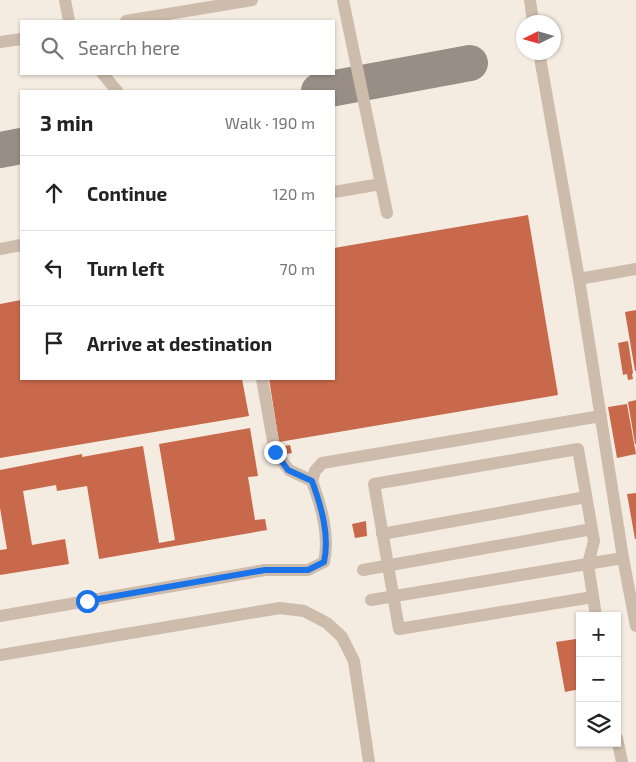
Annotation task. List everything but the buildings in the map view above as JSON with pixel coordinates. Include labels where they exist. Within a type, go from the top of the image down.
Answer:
[{"type":"lane","points":[[65,0],[69,20]]},
{"type":"lane","points":[[132,20],[252,0]]},
{"type":"lane","points":[[343,0],[387,213]]},
{"type":"lane","points":[[530,0],[533,15]]},
{"type":"lane","points":[[0,42],[20,39]]},
{"type":"lane","points":[[540,60],[579,279],[623,558],[636,626]]},
{"type":"lane","points":[[104,75],[116,90]]},
{"type":"lane","points":[[335,192],[381,184]]},
{"type":"lane","points":[[0,249],[20,245]]},
{"type":"lane","points":[[579,279],[636,269]]},
{"type":"lane","points":[[262,380],[275,452],[288,470],[312,481]]},
{"type":"lane","points":[[0,616],[265,570],[308,570],[324,562],[327,549],[321,505],[312,481],[315,471],[322,463],[601,416]]},
{"type":"lane","points":[[593,596],[399,629],[374,484],[578,448],[594,541],[588,564],[593,596],[595,612]]},
{"type":"lane","points":[[382,534],[586,497]]},
{"type":"lane","points":[[363,570],[592,529]]},
{"type":"lane","points":[[371,600],[623,558]]},
{"type":"lane","points":[[0,656],[280,608],[304,611],[327,623],[342,638],[354,661],[369,762]]},
{"type":"lane","points":[[619,747],[622,762]]},
{"type":"taxiway","points":[[324,90],[470,63]]},
{"type":"taxiway","points":[[0,150],[20,146]]},
{"type":"route","points":[[87,601],[265,570],[308,570],[324,562],[327,549],[321,505],[312,481],[288,470],[275,452]]}]
